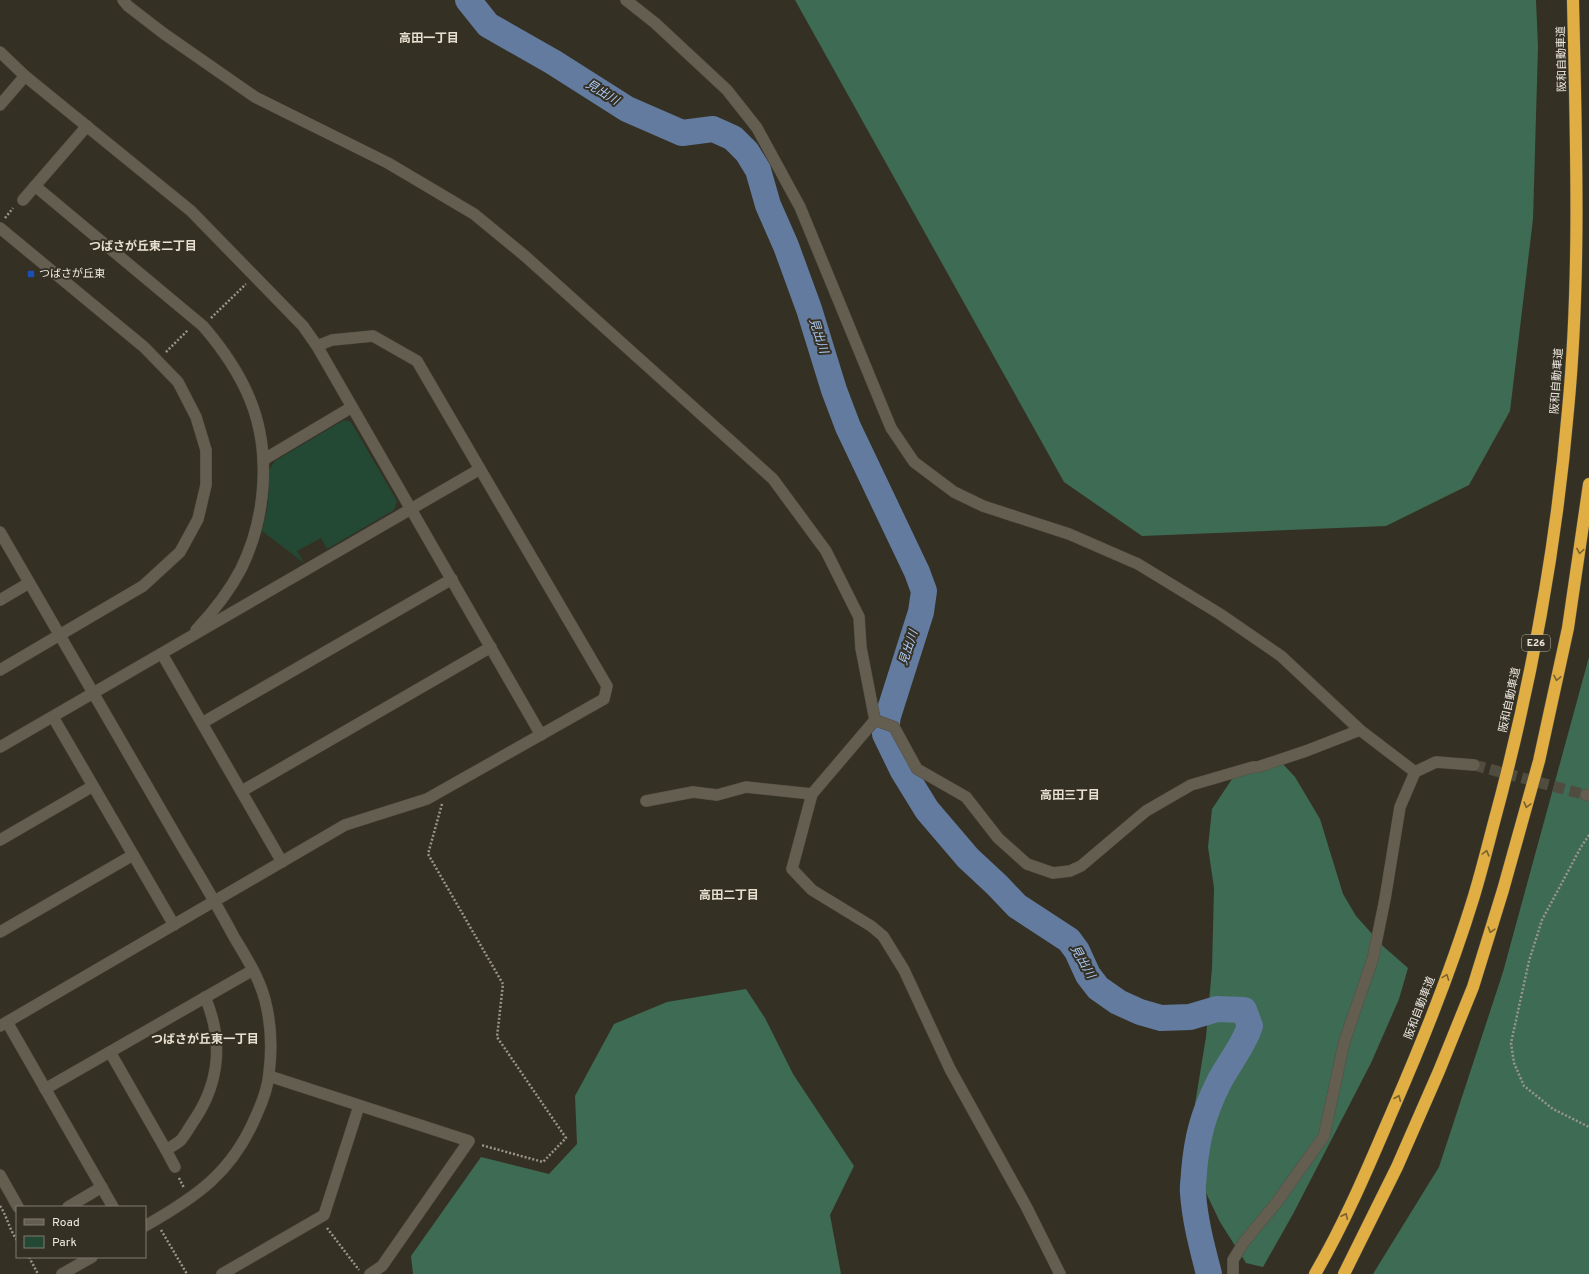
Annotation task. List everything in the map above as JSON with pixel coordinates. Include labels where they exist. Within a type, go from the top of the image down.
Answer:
[{"type":"highway","name":"阪和自動車道","points":[[1315,1274],[1328,1251],[1371,1160],[1411,1067],[1446,979],[1470,909],[1508,770],[1540,628],[1559,499],[1569,409],[1575,301],[1576,152],[1574,0]]},
{"type":"highway","name":"E26","points":[[1344,1274],[1397,1167],[1439,1071],[1473,987],[1503,890],[1539,761],[1568,628],[1589,484]]},
{"type":"street","points":[[123,0],[128,6],[163,33],[255,97],[388,163],[474,214],[525,256],[773,479],[826,550],[860,617],[861,648],[875,720]]},
{"type":"street","points":[[626,0],[655,23],[727,90],[757,128],[800,207],[891,428],[914,462],[954,492],[983,506],[1069,534],[1138,564],[1220,614],[1281,656],[1360,730],[1415,772]]},
{"type":"street","points":[[0,52],[25,76],[191,211],[303,326],[317,346],[541,735]]},
{"type":"street","points":[[0,105],[25,76]]},
{"type":"street","points":[[23,200],[87,126]]},
{"type":"street","points":[[35,186],[201,323],[228,358],[250,398],[258,422],[263,460],[260,506],[252,540],[241,569],[217,607],[188,638]]},
{"type":"street","points":[[0,228],[144,347],[178,382],[196,417],[206,450],[206,485],[198,519],[180,552],[143,586],[0,670]]},
{"type":"street","points":[[113,1206],[45,1089],[3,1024],[174,926],[345,825],[427,799],[604,699],[607,686],[417,361],[373,336],[332,340],[317,346]]},
{"type":"street","points":[[263,460],[352,407]]},
{"type":"street","points":[[0,748],[480,468]]},
{"type":"street","points":[[0,532],[215,902],[253,970],[265,1000],[270,1027],[271,1054],[269,1076],[261,1105],[249,1133],[233,1157],[215,1179],[191,1199],[146,1226]]},
{"type":"street","points":[[202,723],[452,579]]},
{"type":"street","points":[[0,600],[30,583]]},
{"type":"street","points":[[242,791],[491,647]]},
{"type":"street","points":[[162,654],[282,862]]},
{"type":"street","points":[[53,717],[174,926]]},
{"type":"street","points":[[875,720],[894,727],[917,770],[966,797],[998,838],[1027,864],[1053,873],[1070,871],[1081,866],[1146,811],[1191,785],[1253,767],[1258,767],[1306,751],[1360,730]]},
{"type":"street","points":[[875,720],[812,794],[792,869],[812,890],[871,926],[883,936],[904,970],[950,1069],[1027,1208],[1060,1274]]},
{"type":"street","points":[[1233,1274],[1233,1260],[1244,1242],[1277,1202],[1324,1136],[1344,1043],[1373,958],[1385,899],[1400,807],[1415,772],[1436,762],[1474,765]]},
{"type":"street","points":[[0,840],[93,786]]},
{"type":"street","points":[[646,801],[693,792],[717,795],[746,787],[812,794]]},
{"type":"street","points":[[0,932],[134,855]]},
{"type":"street","points":[[45,1089],[253,970]]},
{"type":"street","points":[[166,1150],[180,1140],[203,1107],[216,1069],[216,1033],[212,1012],[205,997]]},
{"type":"street","points":[[110,1052],[175,1167]]},
{"type":"street","points":[[269,1076],[469,1141],[382,1266],[370,1274]]},
{"type":"street","points":[[222,1274],[324,1215],[359,1106]]},
{"type":"street","points":[[0,1175],[17,1206]]},
{"type":"street","points":[[70,1206],[102,1188]]},
{"type":"street","points":[[62,1274],[90,1258]]},
{"type":"path","points":[[0,223],[14,207],[23,200]]},
{"type":"path","points":[[157,361],[255,276]]},
{"type":"path","points":[[446,789],[428,854],[503,984],[498,1037],[566,1138],[543,1162],[469,1141]]},
{"type":"path","points":[[1589,835],[1542,920],[1529,961],[1511,1043],[1514,1063],[1524,1086],[1553,1109],[1589,1127]]},
{"type":"path","points":[[175,1167],[175,1171],[191,1199]]},
{"type":"path","points":[[0,1206],[3,1210],[10,1230],[16,1239]]},
{"type":"path","points":[[319,1218],[363,1274]]},
{"type":"path","points":[[155,1221],[187,1274]]},
{"type":"path","points":[[30,1258],[38,1274]]},
{"type":"green space","points":[[795,0],[1536,0],[1538,47],[1533,219],[1510,411],[1469,485],[1386,526],[1142,536],[1064,482]]},
{"type":"green space","points":[[344,420],[351,422],[397,501],[394,510],[327,549],[321,538],[297,551],[304,563],[262,531],[267,510],[269,470],[275,461]]},
{"type":"green space","points":[[1589,657],[1589,1274],[1373,1274],[1439,1167],[1503,972]]},
{"type":"green space","points":[[1282,763],[1295,777],[1320,819],[1343,894],[1356,916],[1384,947],[1408,968],[1399,999],[1371,1063],[1293,1214],[1263,1267],[1246,1263],[1220,1222],[1195,1170],[1195,1104],[1206,1037],[1212,968],[1214,888],[1208,847],[1212,809],[1232,779],[1254,765]]},
{"type":"green space","points":[[746,989],[765,1018],[793,1074],[854,1166],[830,1215],[841,1274],[413,1274],[411,1256],[481,1157],[549,1174],[577,1144],[575,1096],[614,1024],[667,1002]]},
{"type":"waterway","name":"見出川","points":[[468,0],[488,25],[553,62],[627,109],[682,133],[713,129],[733,138],[747,152],[758,170],[768,205],[786,246],[809,309],[834,390],[848,427],[917,572],[924,591],[921,612],[888,716],[885,734],[903,771],[927,810],[968,858],[1017,906],[1069,940],[1077,951],[1088,975],[1098,988],[1118,1002],[1140,1012],[1161,1018],[1190,1017],[1217,1009],[1244,1010],[1250,1026],[1247,1034],[1218,1084],[1208,1106],[1199,1137],[1195,1159],[1193,1188],[1195,1214],[1209,1274]]},
{"type":"tunnel","points":[[1474,765],[1586,795]]},
{"type":"place","name":"つばさが丘東","points":[[31,274]]},
{"type":"district","name":"高田一丁目","points":[[429,39]]},
{"type":"district","name":"つばさが丘東二丁目","points":[[143,247]]},
{"type":"district","name":"高田三丁目","points":[[1070,796]]},
{"type":"district","name":"高田二丁目","points":[[729,896]]},
{"type":"district","name":"つばさが丘東一丁目","points":[[205,1040]]}]
